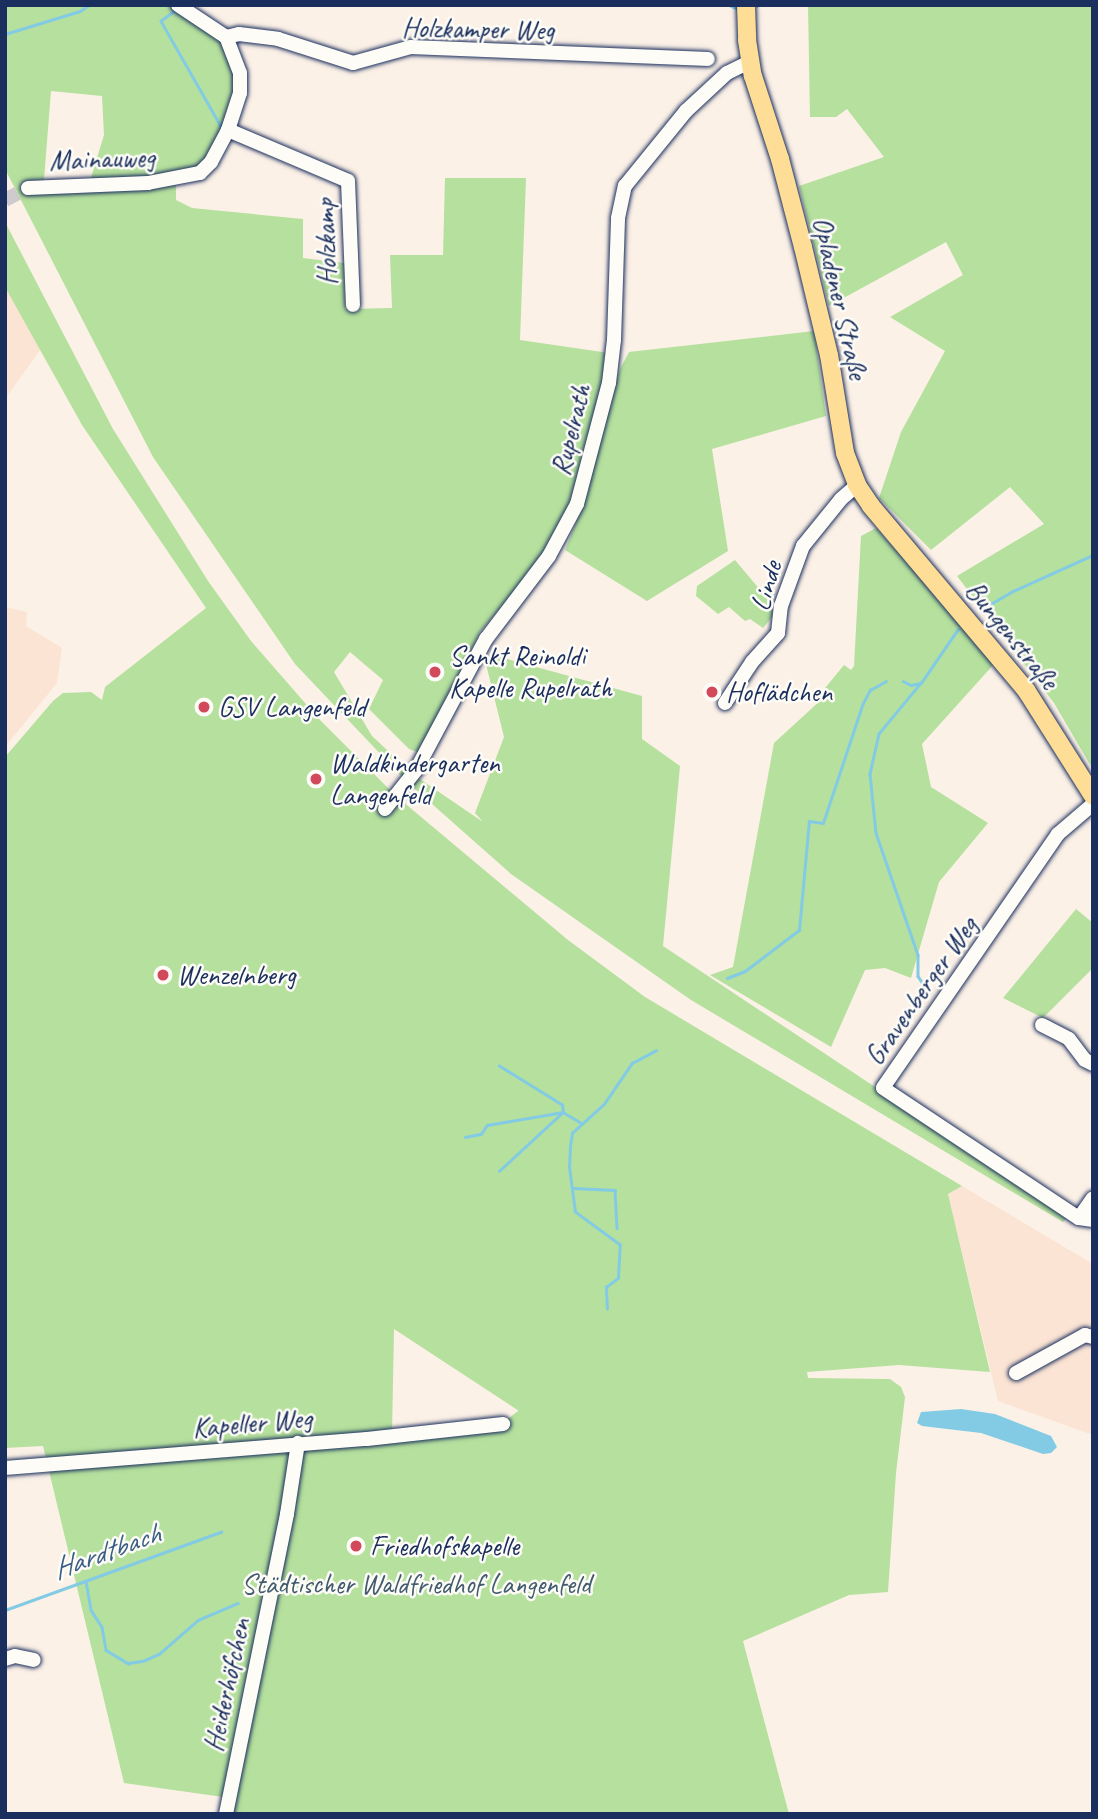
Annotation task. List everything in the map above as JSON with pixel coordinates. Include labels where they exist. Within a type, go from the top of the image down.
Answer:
[{"type":"main road","name":"Opladener Straße","points":[[746,5],[750,62],[803,247],[829,355],[845,453],[857,485],[933,580]]},
{"type":"main road","name":"Bungenstraße","points":[[933,580],[1026,690],[1093,796]]},
{"type":"street","points":[[178,5],[226,37],[235,55],[242,84],[228,130]]},
{"type":"street","name":"Holzkamper Weg","points":[[226,37],[239,34],[278,39],[352,63],[411,47],[708,60]]},
{"type":"street","name":"Rupelrath","points":[[385,809],[416,770],[486,639],[549,556],[577,504],[609,383],[614,340],[618,218],[625,186],[686,111],[727,73],[750,62]]},
{"type":"street","name":"Mainauweg","points":[[28,188],[120,186],[195,176],[205,169],[228,130]]},
{"type":"street","name":"Holzkamp","points":[[228,130],[348,181],[353,305]]},
{"type":"street","name":"Linde","points":[[725,703],[752,663],[778,633],[781,606],[803,546],[857,485]]},
{"type":"street","name":"Gravenberger Weg","points":[[1093,804],[1058,834],[883,1088],[1086,1219],[1093,1198]]},
{"type":"street","points":[[1042,1025],[1069,1039],[1085,1060],[1093,1064]]},
{"type":"street","points":[[1016,1373],[1085,1335],[1093,1337]]},
{"type":"street","name":"Kapeller Weg","points":[[5,1468],[503,1424]]},
{"type":"street","name":"Heiderhöfchen","points":[[226,1814],[287,1514],[298,1443]]},
{"type":"street","points":[[5,1659],[15,1656],[34,1660]]},
{"type":"shaded area","points":[[5,287],[41,349],[5,399]]},
{"type":"shaded area","points":[[5,607],[27,612],[26,626],[62,648],[57,683],[5,747]]},
{"type":"shaded area","points":[[962,1186],[1093,1264],[1093,1435],[998,1401],[948,1194]]},
{"type":"green space","points":[[5,5],[171,5],[198,27],[223,41],[236,72],[236,93],[212,150],[197,169],[170,176],[90,181],[104,135],[102,96],[51,91],[43,192],[176,184],[176,200],[192,208],[303,219],[303,258],[344,263],[345,309],[392,308],[390,255],[443,255],[445,178],[526,178],[520,340],[609,353],[606,376],[574,500],[545,554],[480,632],[420,753],[409,749],[369,709],[383,680],[350,652],[334,672],[372,736],[414,775],[483,822],[475,813],[504,737],[484,656],[493,655],[642,696],[642,739],[680,766],[663,946],[1069,1216],[1063,1222],[691,1000],[511,874],[406,781],[295,664],[153,457],[5,169]]},
{"type":"green space","points":[[808,5],[1093,5],[1092,768],[1054,703],[957,576],[1044,524],[1010,487],[931,550],[879,498],[901,432],[945,351],[890,317],[963,275],[946,242],[829,306],[799,186],[884,157],[847,109],[836,117],[810,117]]},
{"type":"green space","name":"Städtischer Waldfriedhof Langenfeld","points":[[5,222],[113,429],[208,581],[251,641],[319,719],[396,796],[568,940],[645,997],[962,1186],[948,1194],[990,1372],[899,1365],[807,1372],[808,1378],[890,1379],[901,1387],[905,1397],[896,1473],[888,1592],[849,1595],[743,1641],[789,1814],[227,1814],[230,1798],[124,1783],[43,1446],[5,1448],[5,757],[63,693],[91,692],[102,700],[105,687],[206,608],[82,425],[5,287]],"holes":[[[394,1329],[519,1411],[508,1419],[392,1433]]]},
{"type":"green space","points":[[814,331],[826,416],[712,449],[728,551],[647,601],[565,550],[576,523],[620,369],[629,352]]},
{"type":"green space","points":[[876,528],[995,663],[922,744],[931,787],[988,823],[939,882],[911,978],[885,968],[865,970],[831,1047],[710,975],[733,967],[774,743],[822,699],[821,693],[844,665],[851,670],[854,666],[861,536]]},
{"type":"green space","points":[[735,560],[772,604],[773,616],[763,628],[750,619],[745,621],[729,607],[718,614],[696,596],[697,586]]},
{"type":"green space","points":[[1076,909],[1093,923],[1093,968],[1043,1018],[1003,998]]},
{"type":"water","points":[[961,1409],[995,1414],[1051,1436],[1057,1447],[1051,1453],[1043,1454],[981,1433],[922,1426],[917,1423],[921,1412]]},
{"type":"waterway","points":[[5,34],[80,11],[89,5]]},
{"type":"waterway","points":[[729,5],[738,9]]},
{"type":"waterway","points":[[175,11],[161,21],[222,128]]},
{"type":"waterway","points":[[980,610],[1011,592],[1093,555]]},
{"type":"waterway","points":[[903,681],[911,685],[921,683],[958,629]]},
{"type":"waterway","points":[[727,978],[745,971],[799,930],[809,821],[823,823],[863,703],[870,690],[886,681]]},
{"type":"waterway","points":[[921,683],[879,734],[870,774],[876,833],[918,955],[918,976],[927,990]]},
{"type":"waterway","points":[[607,1309],[606,1287],[618,1278],[620,1245],[575,1212],[569,1167],[572,1133],[604,1104],[632,1063],[656,1050]]},
{"type":"waterway","points":[[499,1066],[562,1105],[563,1112],[499,1171]]},
{"type":"waterway","points":[[465,1137],[481,1134],[487,1125],[563,1112],[581,1123]]},
{"type":"waterway","points":[[573,1188],[615,1190],[617,1228]]},
{"type":"waterway","name":"Hardtbach","points":[[5,1610],[221,1532]]},
{"type":"waterway","points":[[86,1581],[91,1610],[102,1627],[106,1650],[128,1663],[143,1661],[159,1654],[198,1620],[238,1603]]},
{"type":"tunnel","points":[[5,200],[28,188]]},
{"type":"place","name":"Sankt Reinoldi Kapelle Rupelrath","points":[[435,672]]},
{"type":"place","name":"Hoflädchen","points":[[712,692]]},
{"type":"place","name":"GSV Langenfeld","points":[[204,707]]},
{"type":"place","name":"Waldkindergarten Langenfeld","points":[[316,779]]},
{"type":"place","name":"Wenzelnberg","points":[[163,975]]},
{"type":"place","name":"Friedhofskapelle","points":[[356,1546]]}]
